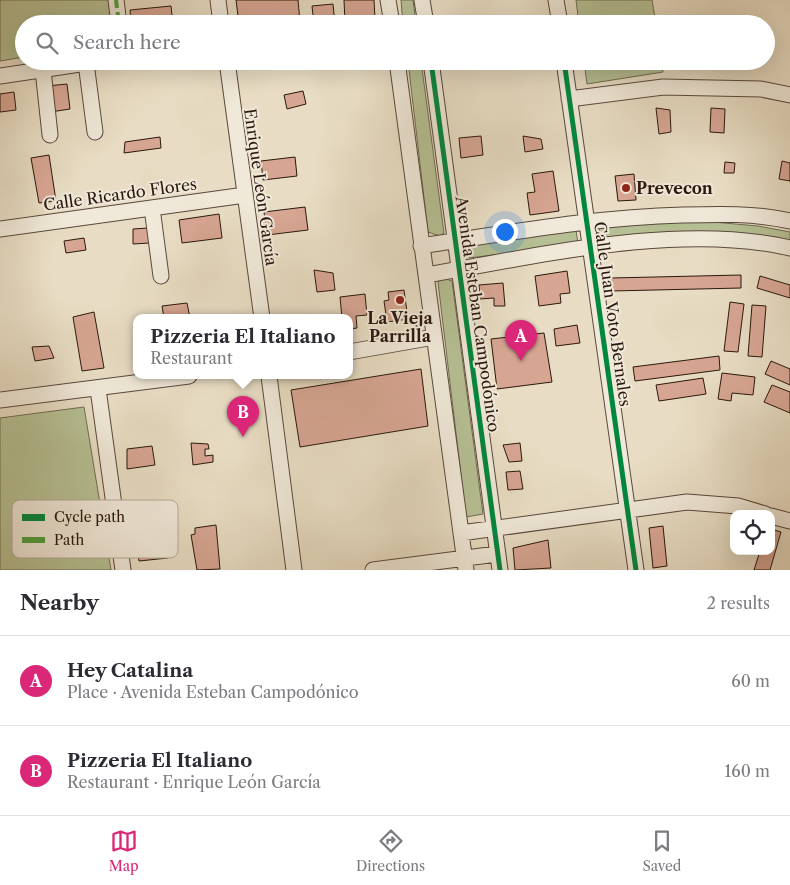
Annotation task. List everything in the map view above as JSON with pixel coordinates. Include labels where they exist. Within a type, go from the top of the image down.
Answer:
[{"type":"street","points":[[116,0],[118,15]]},
{"type":"street","points":[[218,0],[220,15]]},
{"type":"street","points":[[388,0],[390,15]]},
{"type":"street","points":[[422,0],[424,15]]},
{"type":"street","points":[[556,0],[558,15]]},
{"type":"street","points":[[0,76],[43,70],[50,134]]},
{"type":"street","points":[[93,70],[95,132]]},
{"type":"street","name":"Enrique León García","points":[[227,70],[261,314]]},
{"type":"street","points":[[398,70],[465,563]]},
{"type":"street","name":"Avenida Esteban Campodónico","points":[[432,70],[500,570]]},
{"type":"street","name":"Calle Juan Voto Bernales","points":[[565,70],[636,570]]},
{"type":"street","points":[[569,99],[663,86],[761,90],[790,95]]},
{"type":"street","name":"Calle Ricardo Flores","points":[[0,229],[245,194]]},
{"type":"street","points":[[152,208],[161,276]]},
{"type":"street","points":[[422,246],[641,216],[714,214],[772,217],[790,221]]},
{"type":"street","points":[[427,275],[590,248],[675,239],[760,242],[790,248]]},
{"type":"street","points":[[353,351],[434,337]]},
{"type":"street","points":[[0,400],[168,379]]},
{"type":"street","points":[[269,379],[294,570]]},
{"type":"street","points":[[98,389],[113,500]]},
{"type":"street","points":[[461,532],[687,502],[738,506],[752,510]]},
{"type":"street","points":[[775,517],[790,521]]},
{"type":"street","points":[[373,570],[465,563],[497,554]]},
{"type":"green space","points":[[0,0],[112,0],[114,15],[15,15],[15,58],[0,61]]},
{"type":"green space","points":[[401,0],[413,0],[415,15],[402,15]]},
{"type":"green space","points":[[576,0],[652,0],[654,15],[578,15]]},
{"type":"green space","points":[[409,70],[422,70],[444,233],[440,236],[428,232]]},
{"type":"green space","points":[[585,70],[663,70],[663,72],[587,84]]},
{"type":"green space","points":[[690,220],[758,226],[790,232],[790,242],[600,241],[599,227]]},
{"type":"green space","points":[[576,230],[578,244],[469,258],[468,245]]},
{"type":"green space","points":[[443,278],[452,281],[483,514],[466,517],[438,282]]},
{"type":"green space","points":[[84,407],[99,500],[12,500],[12,558],[109,558],[111,570],[0,570],[0,418]]},
{"type":"building","points":[[236,0],[298,0],[299,15],[238,15]]},
{"type":"building","points":[[344,0],[374,0],[375,15],[345,15]]},
{"type":"building","points":[[333,4],[334,15],[313,15],[312,6]]},
{"type":"building","points":[[171,6],[172,15],[130,15],[130,10]]},
{"type":"building","points":[[67,84],[70,109],[50,112],[47,86]]},
{"type":"building","points":[[303,91],[306,104],[287,109],[284,95]]},
{"type":"building","points":[[14,92],[16,110],[0,112],[0,94]]},
{"type":"building","points":[[656,108],[670,110],[671,132],[659,134]]},
{"type":"building","points":[[711,108],[725,109],[724,133],[710,132]]},
{"type":"building","points":[[481,136],[483,155],[461,158],[459,138]]},
{"type":"building","points":[[523,136],[541,139],[543,149],[525,152]]},
{"type":"building","points":[[160,137],[161,148],[124,153],[125,142]]},
{"type":"building","points":[[49,155],[56,201],[39,203],[31,158]]},
{"type":"building","points":[[295,157],[297,176],[263,180],[261,161]]},
{"type":"building","points":[[782,161],[790,163],[790,181],[779,179]]},
{"type":"building","points":[[725,162],[735,163],[734,173],[724,173]]},
{"type":"building","points":[[553,171],[559,211],[530,215],[527,193],[535,192],[532,174]]},
{"type":"building","name":"Prevecon","points":[[634,174],[636,200],[618,201],[615,176]]},
{"type":"building","points":[[305,207],[308,230],[267,235],[264,212]]},
{"type":"building","points":[[219,214],[222,238],[182,243],[179,220]]},
{"type":"building","points":[[148,228],[149,243],[133,244],[133,229]]},
{"type":"building","points":[[84,238],[86,250],[66,253],[64,241]]},
{"type":"building","points":[[314,270],[333,273],[335,290],[317,292]]},
{"type":"building","points":[[567,271],[570,293],[560,294],[561,303],[539,306],[535,276]]},
{"type":"building","points":[[741,275],[741,288],[611,291],[611,278]]},
{"type":"building","points":[[760,276],[790,285],[790,298],[757,288]]},
{"type":"building","points":[[503,283],[505,306],[494,306],[494,298],[480,299],[479,285]]},
{"type":"building","points":[[404,290],[408,319],[387,322],[384,301],[389,300],[388,292]]},
{"type":"building","points":[[365,294],[367,315],[356,316],[357,328],[353,328],[353,314],[342,314],[340,297]]},
{"type":"building","points":[[730,302],[744,304],[738,352],[724,351]]},
{"type":"building","points":[[187,303],[189,314],[163,314],[162,306]]},
{"type":"building","points":[[752,305],[766,306],[762,357],[748,356]]},
{"type":"building","points":[[94,312],[104,368],[82,371],[73,317]]},
{"type":"building","points":[[577,325],[580,343],[556,346],[554,329]]},
{"type":"building","points":[[544,333],[552,382],[497,389],[491,339]]},
{"type":"building","points":[[49,346],[54,358],[35,361],[32,347]]},
{"type":"building","points":[[719,356],[720,370],[635,381],[633,367]]},
{"type":"building","points":[[771,361],[790,369],[790,385],[765,374]]},
{"type":"building","points":[[421,369],[428,426],[300,447],[291,390]]},
{"type":"building","points":[[722,373],[755,377],[753,395],[732,393],[731,401],[718,399]]},
{"type":"building","points":[[703,378],[706,394],[659,401],[656,385]]},
{"type":"building","points":[[772,385],[790,392],[790,413],[764,402]]},
{"type":"building","points":[[191,443],[208,444],[209,449],[205,449],[205,456],[213,455],[213,462],[193,465]]},
{"type":"building","points":[[520,443],[522,461],[509,462],[503,445]]},
{"type":"building","points":[[152,446],[155,465],[127,469],[127,449]]},
{"type":"building","points":[[520,471],[523,489],[508,490],[506,472]]},
{"type":"building","points":[[216,525],[220,569],[197,570],[191,535],[195,534],[195,528]]},
{"type":"building","points":[[663,526],[667,566],[653,568],[649,528]]},
{"type":"building","points":[[775,530],[781,532],[775,553]]},
{"type":"building","points":[[548,540],[551,568],[515,570],[513,548]]},
{"type":"building","points":[[759,555],[774,555],[770,570],[754,570]]},
{"type":"building","points":[[138,558],[168,558],[139,561]]},
{"type":"marked path","points":[[116,0],[118,15]]},
{"type":"cycle path","points":[[432,70],[500,570]]},
{"type":"cycle path","points":[[565,70],[636,570]]},
{"type":"place","name":"Prevecon","points":[[626,188]]},
{"type":"place","name":"La Vieja Parrilla","points":[[400,300]]},
{"type":"place","name":"Hey Catalina","points":[[521,361]]},
{"type":"place","name":"Pizzeria El Italiano","points":[[243,437]]}]
